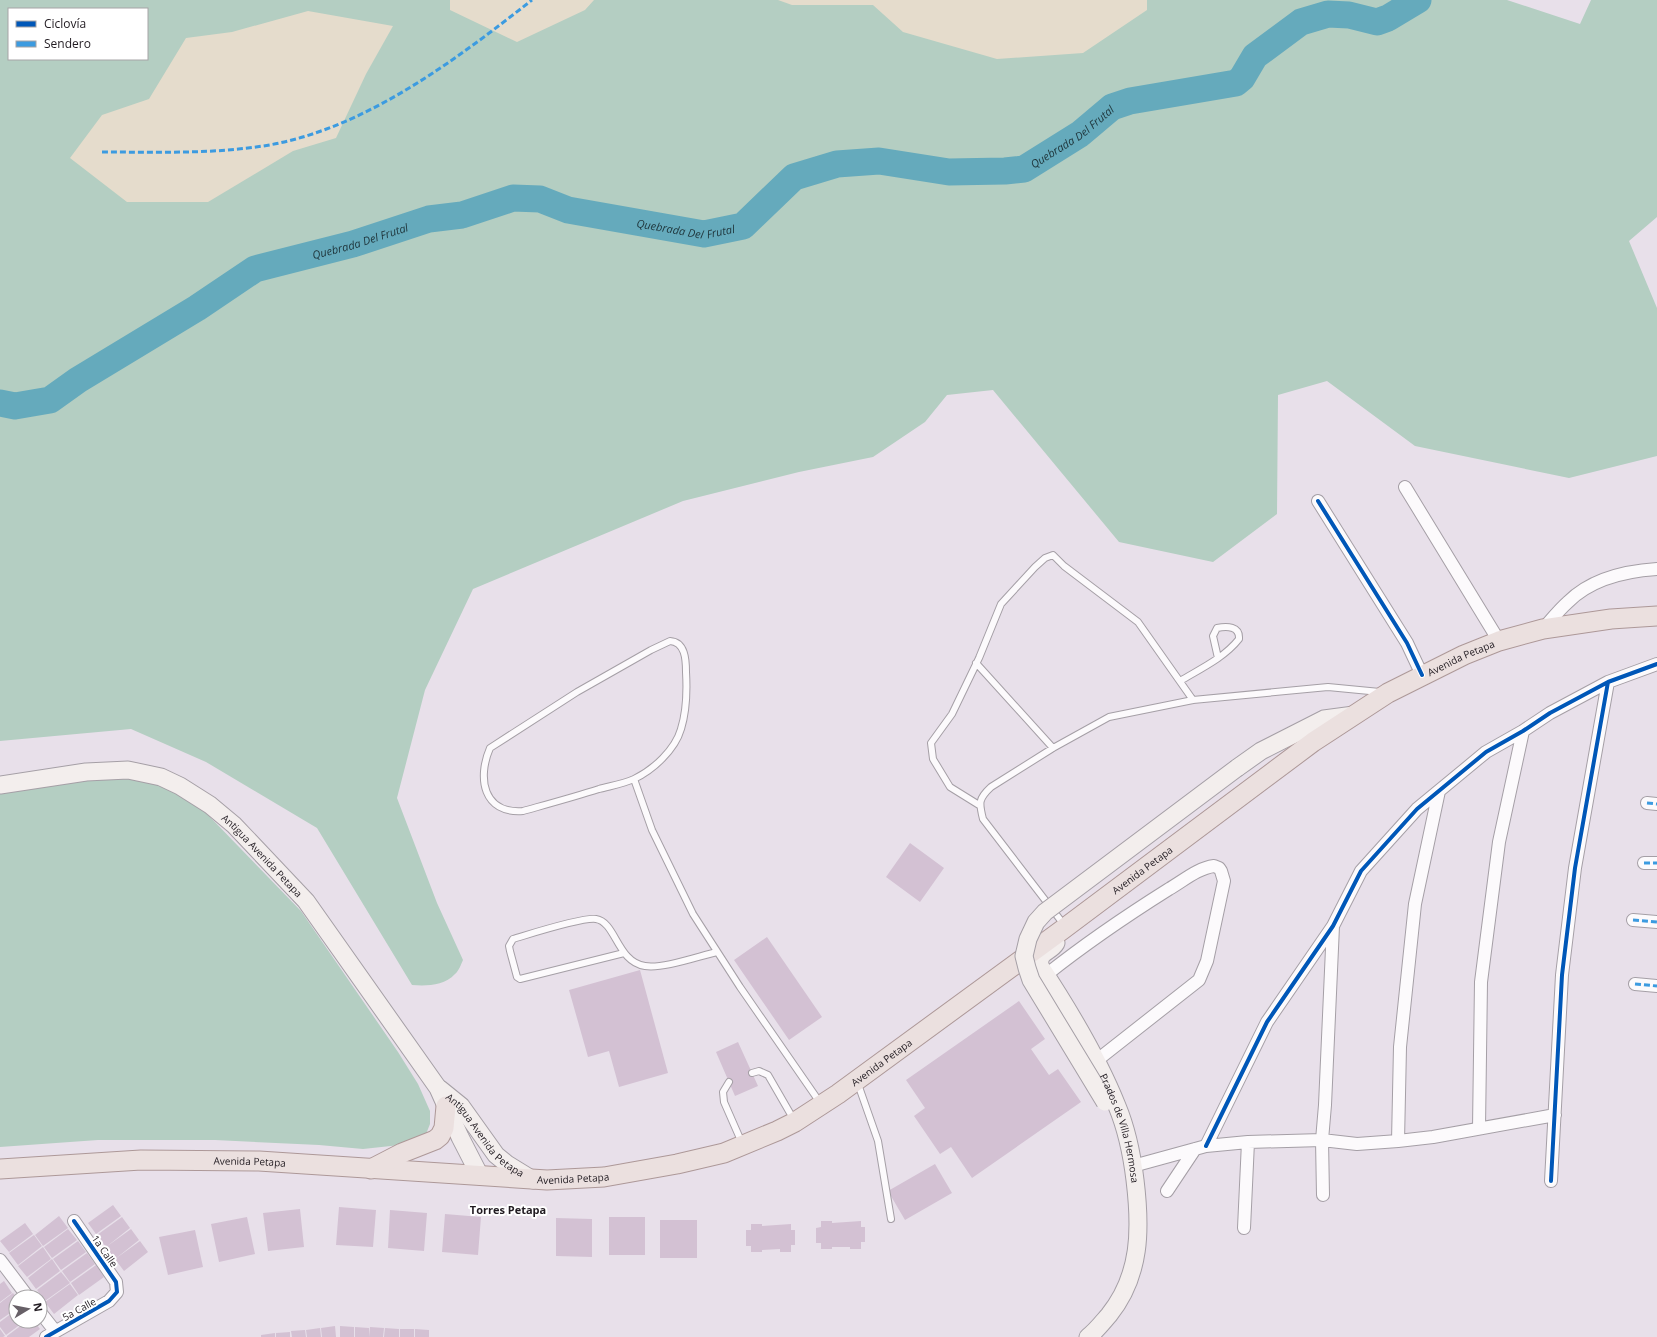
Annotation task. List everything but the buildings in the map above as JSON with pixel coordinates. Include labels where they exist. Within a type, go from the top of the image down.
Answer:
[{"type":"main road","name":"Avenida Petapa","points":[[0,1169],[141,1160],[258,1161],[533,1180],[604,1177],[677,1164],[724,1153],[744,1146],[795,1122],[822,1105],[1064,929],[1313,742],[1388,693],[1464,655],[1499,641],[1543,629],[1617,619],[1657,616]]},
{"type":"main road","points":[[1129,1145],[1105,1102],[1031,980],[1024,956],[1029,934],[1036,922],[1045,912],[1261,751],[1324,719],[1354,715]]},
{"type":"main road","name":"Antigua Avenida Petapa","points":[[0,785],[86,772],[128,770],[161,777],[180,786],[210,805],[234,825],[306,902],[438,1088],[460,1138],[480,1176]]},
{"type":"main road","name":"Prados de Villa Hermosa","points":[[1064,929],[1055,945],[1039,959],[1040,966],[1096,1061],[1118,1107],[1129,1145],[1138,1210],[1136,1250],[1128,1285],[1114,1309],[1096,1331],[1088,1337]]},
{"type":"main road","name":"Antigua Avenida Petapa","points":[[438,1088],[461,1106],[496,1155],[507,1164],[533,1180]]},
{"type":"main road","points":[[371,1169],[402,1153],[435,1140],[440,1136],[444,1128],[446,1106]]},
{"type":"street","points":[[1405,487],[1499,641]]},
{"type":"street","points":[[1318,501],[1406,643],[1422,675]]},
{"type":"street","points":[[1543,629],[1569,601],[1590,585],[1613,576],[1657,569]]},
{"type":"street","points":[[1168,1191],[1200,1148],[1267,1022],[1333,926],[1362,871],[1417,809],[1486,752],[1523,731],[1550,713],[1608,682],[1657,664]]},
{"type":"street","points":[[1551,1181],[1562,975],[1576,868],[1608,682]]},
{"type":"street","points":[[1479,1128],[1481,982],[1499,842],[1523,731]]},
{"type":"street","points":[[1398,1141],[1400,1046],[1415,904],[1439,791]]},
{"type":"street","points":[[1644,863],[1657,863]]},
{"type":"street","points":[[1046,975],[1125,917],[1199,871],[1214,866],[1219,868],[1223,874],[1222,890],[1207,961],[1199,980],[1096,1061]]},
{"type":"street","points":[[1633,920],[1657,922]]},
{"type":"street","points":[[1323,1195],[1322,1140],[1333,926]]},
{"type":"street","points":[[1635,984],[1657,986]]},
{"type":"street","points":[[1133,1166],[1200,1148],[1248,1142],[1322,1140],[1357,1144],[1433,1138],[1555,1114]]},
{"type":"street","points":[[1244,1228],[1248,1142]]},
{"type":"street","name":"1a Calle","points":[[74,1221],[116,1282],[117,1292]]},
{"type":"street","points":[[0,1260],[22,1289]]},
{"type":"street","name":"5a Calle","points":[[51,1334],[109,1301],[117,1292]]},
{"type":"lane","points":[[979,805],[950,787],[933,759],[931,743],[952,714],[1001,604],[1045,558],[1053,555],[1064,566],[1138,622],[1193,700]]},
{"type":"lane","points":[[1180,681],[1230,651],[1239,639],[1238,632],[1234,628],[1228,626],[1217,628],[1214,636],[1218,658]]},
{"type":"lane","points":[[670,641],[676,642],[680,644],[683,650],[686,669],[681,730],[673,747],[654,766],[634,779],[523,812],[514,812],[499,807],[493,802],[486,791],[483,772],[485,759],[490,748],[577,692],[652,650],[670,641]]},
{"type":"lane","points":[[976,663],[1053,748]]},
{"type":"lane","points":[[1064,929],[983,819],[979,805],[982,796],[991,787],[1053,748],[1109,717],[1193,700],[1328,687],[1388,693]]},
{"type":"lane","points":[[634,779],[661,851],[693,914],[717,952],[822,1105]]},
{"type":"lane","points":[[624,953],[520,979],[517,977],[509,946],[513,939],[583,920],[598,919],[606,925],[624,953],[633,963],[650,967],[717,952]]},
{"type":"lane","points":[[752,1073],[759,1071],[768,1075],[795,1122]]},
{"type":"lane","points":[[857,1080],[878,1141],[891,1218]]},
{"type":"lane","points":[[729,1082],[723,1092],[724,1102],[744,1146]]},
{"type":"green space","points":[[0,0],[1507,0],[1580,24],[1591,0],[1657,0],[1657,217],[1629,241],[1657,308],[1657,456],[1569,478],[1415,446],[1327,381],[1278,395],[1277,514],[1213,562],[1119,542],[993,390],[947,395],[925,422],[873,457],[799,472],[683,501],[473,589],[425,690],[397,798],[437,903],[463,960],[458,971],[451,978],[435,984],[412,985],[317,828],[206,762],[131,729],[0,741]]},
{"type":"green space","points":[[86,772],[180,786],[301,911],[398,1052],[418,1084],[430,1111],[430,1124],[426,1134],[400,1145],[363,1149],[319,1145],[215,1140],[98,1140],[0,1147],[0,785]]},
{"type":"sand","points":[[450,0],[594,0],[585,10],[517,42],[450,10]]},
{"type":"sand","points":[[778,0],[1147,0],[1147,10],[1083,53],[997,59],[903,32],[873,5],[792,5]]},
{"type":"sand","points":[[308,11],[393,26],[366,74],[336,138],[293,151],[208,202],[127,202],[70,158],[102,115],[149,99],[186,38],[232,32]]},
{"type":"waterway","name":"Quebrada Del Frutal","points":[[0,403],[15,406],[50,400],[78,380],[197,308],[255,269],[353,244],[429,219],[462,215],[513,198],[540,199],[568,210],[704,234],[743,226],[794,177],[837,164],[879,161],[949,172],[1005,171],[1024,169],[1080,134],[1112,107],[1130,101],[1236,83],[1242,78],[1255,56],[1301,22],[1328,14],[1349,15],[1377,22],[1388,18],[1418,0]]},
{"type":"marked path","points":[[102,152],[218,151],[256,147],[294,139],[331,127],[367,111],[403,92],[470,47],[532,0]]},
{"type":"marked path","points":[[1647,803],[1657,804]]},
{"type":"marked path","points":[[1644,863],[1657,863]]},
{"type":"marked path","points":[[1633,920],[1657,922]]},
{"type":"marked path","points":[[1635,984],[1657,986]]},
{"type":"cycle path","points":[[1318,501],[1407,643],[1422,675]]},
{"type":"cycle path","points":[[1206,1146],[1267,1022],[1333,926],[1361,871],[1417,809],[1486,752],[1523,731],[1550,713],[1608,682],[1657,664]]},
{"type":"cycle path","points":[[1551,1181],[1562,975],[1575,868],[1608,682]]},
{"type":"cycle path","points":[[46,1337],[109,1301],[117,1292],[116,1282],[74,1221]]},
{"type":"district","name":"Torres Petapa","points":[[508,1209]]}]
